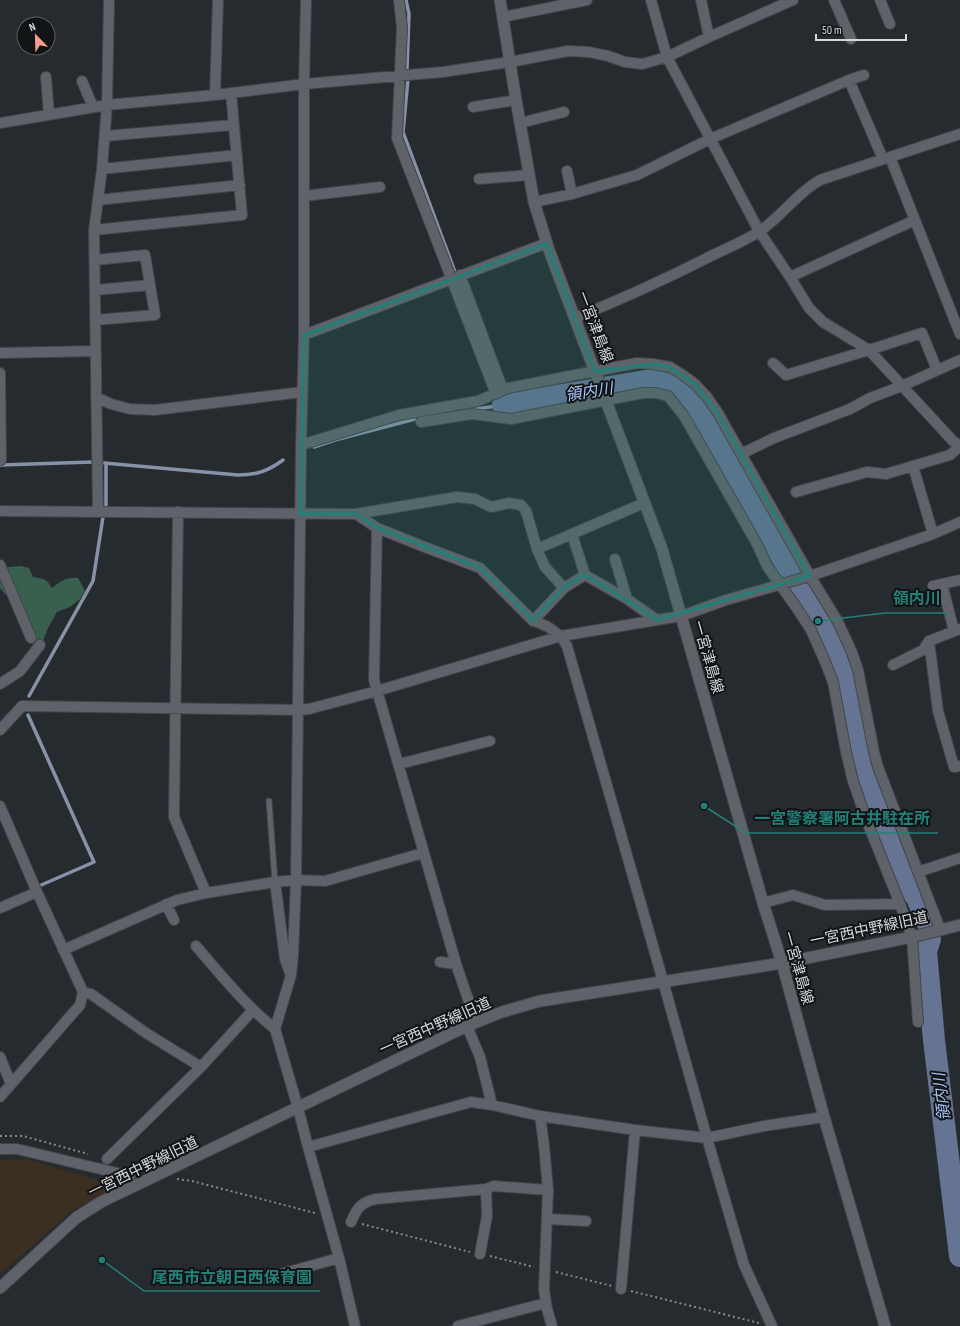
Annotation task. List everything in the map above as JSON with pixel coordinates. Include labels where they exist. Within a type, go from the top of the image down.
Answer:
[{"type":"main road","name":"一宮津島線","points":[[500,0],[534,202],[547,243],[662,549],[885,1326]]},
{"type":"main road","name":"一宮西中野線旧道","points":[[0,1288],[76,1218],[101,1202],[158,1176],[471,1024],[502,1012],[540,1001],[782,963],[912,937],[960,925]]},
{"type":"street","points":[[98,511],[94,230],[105,136],[109,0]]},
{"type":"street","points":[[215,95],[218,0]]},
{"type":"street","points":[[306,0],[304,84],[304,335],[301,445],[296,880],[291,975],[276,1029],[328,1216],[355,1326]]},
{"type":"street","points":[[399,0],[402,28],[397,138],[455,277],[499,392]]},
{"type":"street","points":[[503,17],[587,0]]},
{"type":"street","points":[[651,0],[667,57],[759,231],[809,308],[823,322],[869,350],[952,441],[960,446],[950,455],[886,474],[867,472],[796,492]]},
{"type":"street","points":[[701,0],[709,37]]},
{"type":"street","points":[[0,123],[107,105],[215,95],[304,84],[443,72],[510,62],[568,51],[589,52],[608,56],[625,62],[642,64],[667,57],[793,0]]},
{"type":"street","points":[[834,0],[851,39]]},
{"type":"street","points":[[880,0],[890,24]]},
{"type":"street","points":[[534,202],[572,194],[637,175],[710,139],[864,75]]},
{"type":"street","points":[[46,77],[49,114]]},
{"type":"street","points":[[849,80],[915,220],[960,334]]},
{"type":"street","points":[[82,81],[93,107]]},
{"type":"street","points":[[94,230],[242,215],[231,93]]},
{"type":"street","points":[[473,107],[516,100]]},
{"type":"street","points":[[520,122],[564,112]]},
{"type":"street","points":[[105,136],[233,125]]},
{"type":"street","points":[[575,318],[666,279],[759,231],[776,218],[809,186],[820,180],[960,134]]},
{"type":"street","points":[[102,168],[237,155]]},
{"type":"street","points":[[568,171],[572,194]]},
{"type":"street","points":[[479,179],[529,174]]},
{"type":"street","points":[[98,200],[240,185]]},
{"type":"street","points":[[304,196],[380,187]]},
{"type":"street","points":[[790,277],[915,220]]},
{"type":"street","points":[[304,335],[547,243]]},
{"type":"street","points":[[95,260],[145,255],[155,315],[95,320]]},
{"type":"street","points":[[95,290],[150,285]]},
{"type":"street","points":[[773,364],[786,375],[922,333],[937,370]]},
{"type":"street","points":[[0,353],[95,351]]},
{"type":"street","points":[[740,454],[774,438],[850,409],[870,398],[902,386],[960,360]]},
{"type":"street","points":[[301,445],[399,415],[478,401],[508,388],[595,371],[637,364],[653,364],[670,367],[683,374],[707,397],[718,413],[836,620],[851,650],[858,670],[878,767],[940,929]]},
{"type":"street","points":[[0,373],[1,460]]},
{"type":"street","points":[[96,397],[111,404],[130,409],[155,410],[302,392]]},
{"type":"street","points":[[421,422],[472,414],[511,420],[643,393],[656,393],[668,396],[684,416],[757,544],[767,566],[811,630],[826,664],[832,682],[853,781],[866,820],[912,937],[918,1022]]},
{"type":"street","points":[[913,466],[932,534]]},
{"type":"street","points":[[0,511],[356,514],[457,497],[475,499],[491,507],[509,504],[521,505],[526,511],[537,549],[545,567],[564,588]]},
{"type":"street","points":[[537,549],[644,503]]},
{"type":"street","points":[[178,512],[174,817],[206,893]]},
{"type":"street","points":[[356,514],[377,528],[480,568],[533,621],[544,624],[561,636],[567,646],[744,1265],[772,1326]]},
{"type":"street","points":[[0,730],[22,706],[299,710],[309,708],[377,691],[561,636],[681,616],[726,600],[810,576],[932,534],[960,522]]},
{"type":"street","points":[[377,528],[374,680],[456,964],[492,1105]]},
{"type":"street","points":[[572,534],[585,575],[657,620]]},
{"type":"street","points":[[615,560],[627,600]]},
{"type":"street","points":[[0,565],[31,638]]},
{"type":"street","points":[[533,621],[564,588],[585,575]]},
{"type":"street","points":[[893,665],[923,650],[929,641],[957,630],[937,585],[960,580]]},
{"type":"street","points":[[929,641],[938,711],[954,767],[960,766]]},
{"type":"street","points":[[0,684],[20,671],[40,645]]},
{"type":"street","points":[[399,764],[490,740]]},
{"type":"street","points":[[0,806],[37,892],[83,992],[80,1005],[0,1097]]},
{"type":"street","points":[[63,950],[176,900],[206,893],[275,882],[296,880],[325,881],[423,853]]},
{"type":"street","points":[[918,872],[960,858]]},
{"type":"street","points":[[275,882],[285,959],[291,975]]},
{"type":"street","points":[[0,908],[37,892]]},
{"type":"street","points":[[763,903],[793,895],[825,905],[900,904]]},
{"type":"street","points":[[166,904],[174,920]]},
{"type":"street","points":[[196,946],[218,973],[253,1010],[276,1029]]},
{"type":"street","points":[[440,962],[456,964]]},
{"type":"street","points":[[83,992],[92,994],[146,1033],[201,1067]]},
{"type":"street","points":[[107,1159],[201,1067],[253,1010]]},
{"type":"street","points":[[0,1057],[11,1084]]},
{"type":"street","points":[[308,1147],[471,1102],[492,1105],[540,1116],[635,1130],[707,1138],[764,1126],[824,1116]]},
{"type":"street","points":[[540,1116],[548,1190],[544,1290],[552,1326]]},
{"type":"street","points":[[621,1289],[635,1130]]},
{"type":"street","points":[[0,1149],[17,1149],[130,1176]]},
{"type":"street","points":[[351,1222],[356,1211],[367,1201],[376,1199],[486,1189],[494,1186],[548,1190]]},
{"type":"street","points":[[480,1254],[487,1216],[486,1189]]},
{"type":"street","points":[[548,1219],[586,1221]]},
{"type":"street","points":[[263,1279],[339,1258]]},
{"type":"street","points":[[458,1326],[546,1303]]},
{"type":"lane","points":[[269,801],[275,882]]},
{"type":"path","points":[[0,1136],[23,1136],[107,1159]]},
{"type":"path","points":[[158,1176],[192,1181],[328,1216]]},
{"type":"path","points":[[351,1222],[772,1326]]},
{"type":"highlighted area","points":[[547,243],[595,371],[653,364],[670,367],[695,384],[718,413],[810,576],[657,620],[585,575],[564,588],[533,621],[480,568],[377,528],[356,514],[300,514],[304,335]]},
{"type":"shaded area","points":[[27,1159],[119,1187],[72,1211],[0,1274],[0,1160]]},
{"type":"green space","points":[[21,566],[29,568],[33,577],[44,580],[52,588],[64,580],[78,578],[85,591],[80,599],[70,607],[57,612],[43,641],[31,644],[25,631],[20,599],[6,595],[0,588],[0,571],[8,567]]},
{"type":"waterway","points":[[406,0],[409,14],[407,69]]},
{"type":"waterway","points":[[408,79],[403,132],[455,272]]},
{"type":"waterway","name":"領内川","points":[[503,405],[651,380],[670,385],[687,396],[699,412],[839,657],[850,705],[860,765],[905,882],[917,898],[928,924]]},
{"type":"waterway","points":[[470,410],[503,405],[500,395]]},
{"type":"waterway","points":[[314,447],[423,417]]},
{"type":"waterway","points":[[104,463],[238,475],[262,472],[283,460]]},
{"type":"waterway","points":[[0,465],[93,462]]},
{"type":"waterway","points":[[106,463],[106,508]]},
{"type":"waterway","points":[[29,696],[93,581],[103,517]]},
{"type":"waterway","points":[[28,715],[94,862],[39,886]]},
{"type":"waterway","name":"領内川","points":[[930,939],[926,951],[934,1040],[960,1256]]},
{"type":"place","name":"領内川","points":[[818,621]]},
{"type":"place","name":"一宮警察署阿古井駐在所","points":[[704,806]]},
{"type":"place","name":"尾西市立朝日西保育園","points":[[102,1260]]}]
